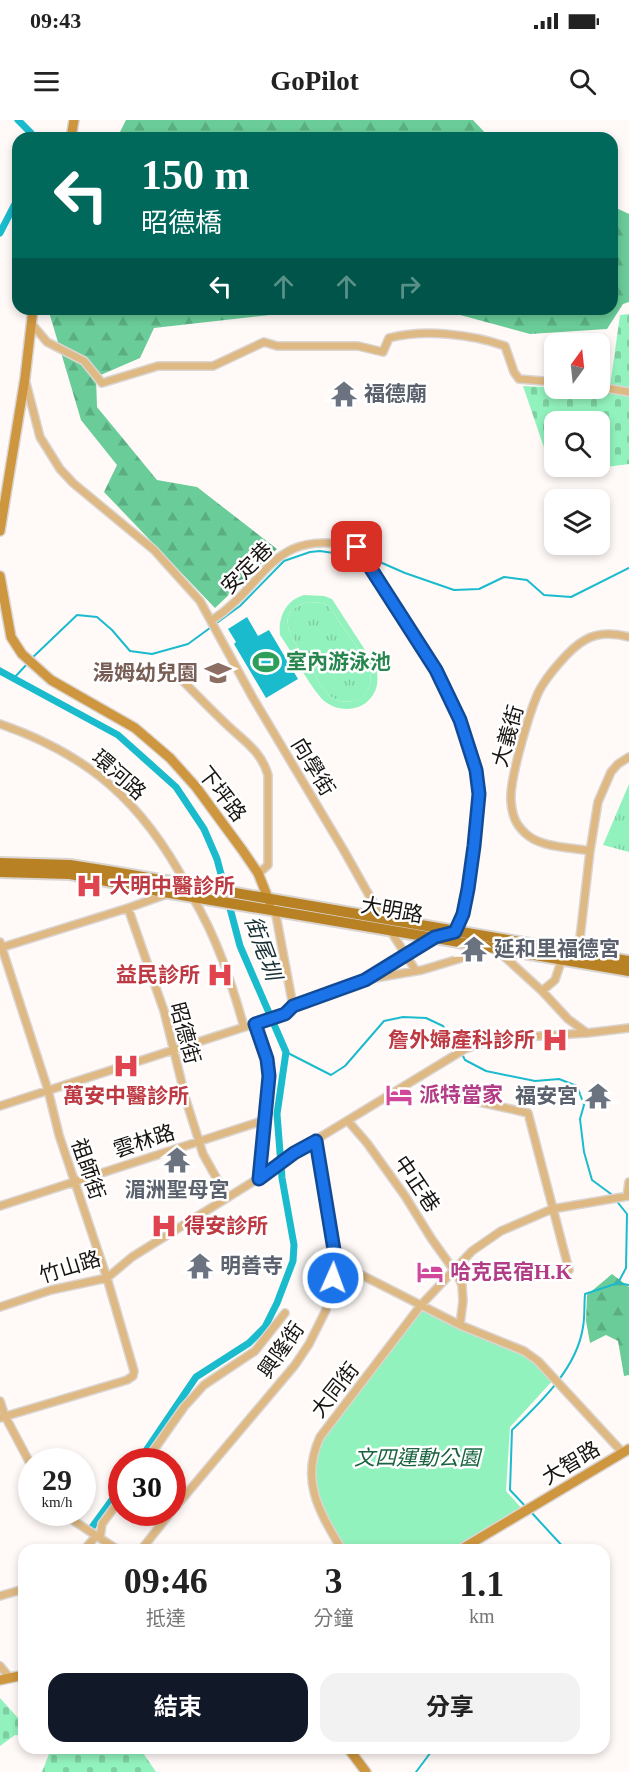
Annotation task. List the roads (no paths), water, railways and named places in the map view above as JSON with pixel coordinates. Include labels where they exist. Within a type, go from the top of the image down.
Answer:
[{"type":"main road","points":[[0,863],[70,865],[213,889],[255,902]]},
{"type":"main road","points":[[0,872],[70,874],[218,901],[255,902]]},
{"type":"main road","name":"大明路","points":[[255,902],[268,899],[455,932],[562,959],[629,961]]},
{"type":"main road","name":"大明路","points":[[255,902],[275,910],[578,958],[629,971]]},
{"type":"street","points":[[0,531],[25,378],[32,315]]},
{"type":"street","points":[[31,322],[47,342],[84,361],[102,383],[158,366],[213,366],[264,342],[277,346],[358,346],[383,352],[389,338],[443,334],[491,341],[505,346],[514,372],[519,379],[544,381]]},
{"type":"street","points":[[25,378],[40,437],[60,469],[73,483],[154,550],[200,601],[212,621]]},
{"type":"street","points":[[610,389],[629,392]]},
{"type":"street","name":"安定巷","points":[[212,621],[228,609],[286,551],[310,542],[357,547],[436,670],[460,720],[476,770],[479,794],[474,846],[463,914],[455,932]]},
{"type":"street","name":"下坪路","points":[[0,576],[11,637],[22,654],[51,680],[135,728],[170,758],[196,787],[258,874],[275,910],[293,1006]]},
{"type":"street","name":"向學街","points":[[212,621],[253,698],[382,919]]},
{"type":"street","name":"大義街","points":[[590,851],[541,843],[527,836],[513,817],[512,784],[525,734],[540,691],[558,665],[584,640],[602,634],[629,637]]},
{"type":"street","points":[[171,669],[226,724],[255,749],[266,766],[268,775],[268,865],[258,874]]},
{"type":"street","name":"環河路","points":[[0,724],[21,731],[63,751],[101,775],[144,819],[176,865],[210,926],[223,956],[244,1027]]},
{"type":"street","points":[[578,958],[598,802],[605,782],[614,768],[629,757]]},
{"type":"street","points":[[1,946],[128,908],[186,885]]},
{"type":"street","name":"昭德街","points":[[128,908],[164,1011],[186,1100],[203,1154],[227,1197]]},
{"type":"street","points":[[390,930],[416,971]]},
{"type":"street","points":[[0,1106],[285,1014],[293,1006],[365,980],[408,956],[435,937],[455,932]]},
{"type":"street","points":[[365,980],[416,971],[496,944],[568,1019],[587,1033]]},
{"type":"street","name":"祖師街","points":[[1,946],[48,1090],[59,1135],[107,1278],[134,1371],[133,1376],[127,1380],[2,1417]]},
{"type":"street","points":[[542,992],[555,980],[562,959]]},
{"type":"street","points":[[255,1024],[267,1059],[269,1076],[259,1179]]},
{"type":"street","points":[[316,1141],[465,1049],[494,1039],[629,1028]]},
{"type":"street","points":[[457,1097],[528,1113],[570,1270]]},
{"type":"street","name":"雲林路","points":[[0,1206],[265,1120]]},
{"type":"street","name":"中正巷","points":[[348,1121],[367,1143],[405,1196],[454,1270],[462,1285],[460,1325]]},
{"type":"street","name":"竹山路","points":[[0,1306],[51,1290],[107,1278],[132,1257],[316,1141]]},
{"type":"street","name":"興隆街","points":[[186,1495],[296,1365],[326,1310],[336,1262],[316,1141]]},
{"type":"street","points":[[454,1270],[472,1251],[501,1231],[552,1209],[626,1196],[629,1182]]},
{"type":"street","points":[[336,1262],[460,1325],[524,1351],[538,1361],[627,1453]]},
{"type":"street","name":"大同街","points":[[338,1544],[315,1500],[311,1484],[314,1451],[320,1437],[421,1305],[454,1270]]},
{"type":"street","points":[[155,1448],[184,1407],[204,1385],[255,1352],[285,1313]]},
{"type":"street","points":[[0,1401],[2,1417],[21,1448]]},
{"type":"street","name":"大智路","points":[[470,1544],[627,1453]]},
{"type":"street","points":[[90,1544],[98,1537],[102,1524],[108,1516]]},
{"type":"street","points":[[82,1526],[109,1544]]},
{"type":"street","name":"興隆街","points":[[146,1544],[160,1526]]},
{"type":"street","points":[[0,1596],[18,1591]]},
{"type":"street","points":[[0,1666],[4,1678]]},
{"type":"street","points":[[352,1754],[366,1772]]},
{"type":"water","name":"室內游泳池","points":[[247,617],[258,636],[269,630],[298,679],[266,698],[234,644],[236,642],[228,629]]},
{"type":"waterway","name":"街尾圳","points":[[18,120],[30,132]]},
{"type":"waterway","name":"街尾圳","points":[[0,233],[12,210]]},
{"type":"waterway","points":[[31,659],[77,615],[97,617],[130,651],[152,654],[188,644],[240,606],[284,561],[320,551],[360,557]]},
{"type":"waterway","points":[[365,558],[454,590],[479,589],[504,577],[527,580],[544,595],[571,597],[629,568]]},
{"type":"waterway","points":[[14,678],[28,663]]},
{"type":"waterway","name":"街尾圳","points":[[0,671],[118,735],[176,787],[204,829],[217,859],[240,946],[286,1052],[277,1114],[282,1178],[294,1245],[293,1261],[265,1327],[249,1343],[196,1377],[148,1448]]},
{"type":"waterway","points":[[286,1052],[331,1075],[345,1066],[384,1021],[403,1017],[426,1018],[443,1026],[459,1050]]},
{"type":"waterway","points":[[462,1054],[465,1060],[486,1071],[535,1081],[559,1079],[577,1086],[584,1105],[580,1119],[584,1152],[592,1180],[611,1194],[627,1214],[626,1268],[618,1283],[585,1294],[583,1327],[566,1370],[512,1430],[510,1490],[527,1508]]},
{"type":"waterway","points":[[618,1283],[629,1285]]},
{"type":"waterway","name":"街尾圳","points":[[90,1530],[108,1505]]},
{"type":"waterway","points":[[531,1512],[560,1544]]},
{"type":"waterway","points":[[416,1772],[430,1754]]},
{"type":"place","name":"福德廟","points":[[344,394]]},
{"type":"place","name":"室內游泳池","points":[[266,662]]},
{"type":"place","name":"湯姆幼兒園","points":[[218,673]]},
{"type":"place","name":"大明中醫診所","points":[[89,886]]},
{"type":"place","name":"延和里福德宮","points":[[474,949]]},
{"type":"place","name":"益民診所","points":[[220,975]]},
{"type":"place","name":"詹外婦產科診所","points":[[555,1040]]},
{"type":"place","name":"萬安中醫診所","points":[[126,1066]]},
{"type":"place","name":"派特當家","points":[[399,1095]]},
{"type":"place","name":"福安宮","points":[[598,1096]]},
{"type":"place","name":"湄洲聖母宮","points":[[177,1160]]},
{"type":"place","name":"得安診所","points":[[164,1226]]},
{"type":"place","name":"明善寺","points":[[200,1266]]},
{"type":"place","name":"哈克民宿H.K","points":[[430,1272]]},
{"type":"park label","name":"文四運動公園","points":[[417,1458]]}]
